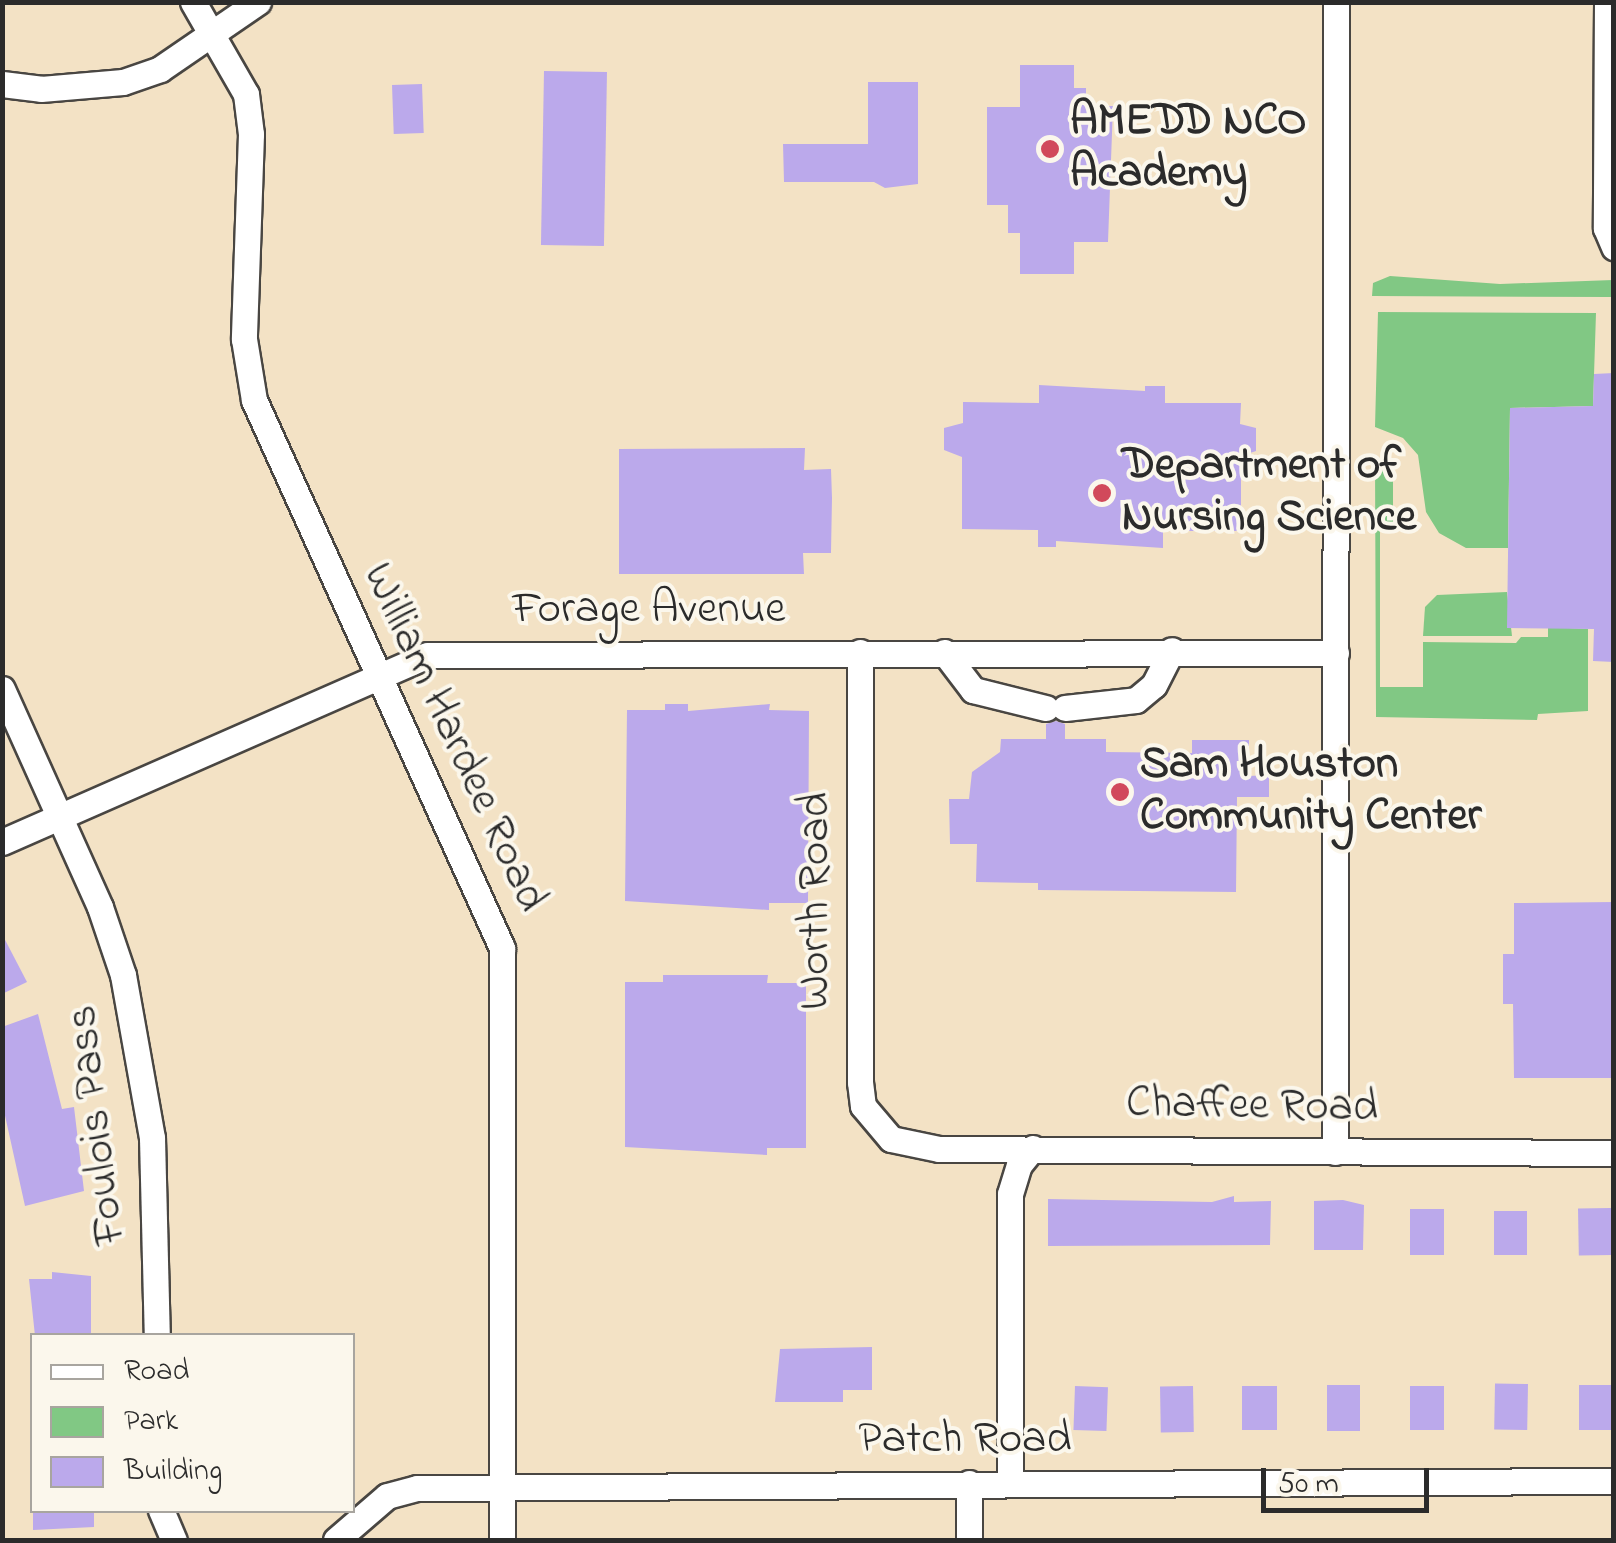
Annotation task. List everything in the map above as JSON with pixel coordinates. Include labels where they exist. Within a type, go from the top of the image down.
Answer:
[{"type":"street","name":"William Hardee Road","points":[[194,2],[246,94],[252,134],[244,339],[249,380],[375,674],[502,948],[502,1540]]},
{"type":"street","points":[[2,84],[40,89],[123,82],[160,69],[258,2]]},
{"type":"street","points":[[1336,2],[1336,1152]]},
{"type":"street","points":[[1607,2],[1606,228],[1614,247]]},
{"type":"street","points":[[944,652],[973,690],[1056,708],[1136,700],[1154,685],[1172,650]]},
{"type":"street","name":"Forage Avenue","points":[[2,842],[375,674],[427,655],[1172,650],[1336,653]]},
{"type":"street","name":"Worth Road","points":[[860,652],[860,1082],[863,1106],[891,1140]]},
{"type":"street","name":"Foulois Pass","points":[[2,688],[118,958],[144,1076],[156,1196],[157,1333]]},
{"type":"street","name":"Chaffee Road","points":[[891,1140],[939,1149],[1614,1153]]},
{"type":"street","points":[[1010,1483],[1010,1194],[1018,1165],[1033,1148]]},
{"type":"street","name":"Patch Road","points":[[336,1540],[387,1496],[417,1488],[1614,1481]]},
{"type":"street","points":[[970,1483],[970,1540]]},
{"type":"street","points":[[163,1513],[174,1540]]},
{"type":"green space","points":[[1390,276],[1500,284],[1613,280],[1613,297],[1372,296],[1373,283]]},
{"type":"green space","points":[[1378,312],[1596,313],[1593,406],[1510,408],[1508,548],[1466,548],[1439,533],[1426,512],[1418,455],[1403,438],[1375,427]]},
{"type":"green space","points":[[1375,459],[1386,465],[1393,482],[1393,528],[1380,528],[1380,687],[1423,687],[1423,642],[1516,643],[1521,637],[1548,637],[1548,627],[1588,629],[1588,711],[1538,714],[1537,720],[1376,717]]},
{"type":"green space","points":[[1507,592],[1512,636],[1423,636],[1425,607],[1437,595]]},
{"type":"building","name":"AMEDD NCO Academy","points":[[1020,65],[1074,65],[1074,88],[1086,88],[1086,106],[1113,106],[1108,242],[1074,242],[1074,274],[1020,274],[1020,233],[1008,233],[1008,205],[987,205],[987,107],[1020,107]]},
{"type":"building","points":[[544,71],[607,72],[604,246],[541,245]]},
{"type":"building","points":[[868,82],[918,82],[918,184],[885,188],[874,182],[784,182],[783,144],[868,144]]},
{"type":"building","points":[[422,84],[424,133],[394,134],[392,85]]},
{"type":"building","points":[[1614,373],[1614,662],[1593,661],[1594,629],[1507,628],[1510,408],[1593,406],[1594,374]]},
{"type":"building","name":"Department of Nursing Science","points":[[1039,385],[1145,391],[1145,386],[1165,386],[1165,403],[1241,403],[1240,424],[1256,428],[1256,451],[1241,456],[1241,531],[1163,531],[1163,548],[1056,541],[1056,547],[1038,547],[1038,530],[962,529],[962,457],[944,450],[944,428],[963,423],[963,402],[1039,403]]},
{"type":"building","points":[[805,448],[804,470],[831,469],[832,498],[831,553],[803,553],[804,574],[619,574],[619,449]]},
{"type":"building","points":[[665,704],[688,704],[688,711],[770,704],[769,710],[809,711],[808,903],[769,903],[769,910],[625,901],[627,710],[665,710]]},
{"type":"building","name":"Sam Houston Community Center","points":[[1046,724],[1065,724],[1065,739],[1106,739],[1106,752],[1192,753],[1192,740],[1249,740],[1249,776],[1269,775],[1269,797],[1237,797],[1236,892],[1038,890],[1038,883],[976,882],[977,844],[950,844],[949,799],[969,799],[972,772],[1000,752],[1001,739],[1046,739]]},
{"type":"building","points":[[1614,902],[1614,1078],[1514,1078],[1513,1004],[1503,1004],[1503,954],[1514,954],[1514,903]]},
{"type":"building","points":[[2,934],[27,982],[2,994]]},
{"type":"building","points":[[663,975],[768,975],[767,983],[806,983],[806,1148],[767,1148],[767,1155],[625,1147],[625,982],[663,982]]},
{"type":"building","points":[[38,1014],[62,1109],[74,1107],[84,1191],[25,1206],[2,1102],[2,1027]]},
{"type":"building","points":[[1234,1196],[1234,1202],[1271,1201],[1270,1245],[1048,1246],[1048,1199],[1212,1202]]},
{"type":"building","points":[[1343,1200],[1364,1205],[1363,1250],[1314,1250],[1314,1201]]},
{"type":"building","points":[[1611,1208],[1612,1255],[1579,1256],[1578,1209]]},
{"type":"building","points":[[1410,1209],[1444,1209],[1444,1255],[1410,1255]]},
{"type":"building","points":[[1494,1211],[1527,1211],[1527,1255],[1494,1255]]},
{"type":"building","points":[[52,1272],[91,1276],[91,1333],[35,1333],[29,1279],[52,1279]]},
{"type":"building","points":[[872,1347],[872,1390],[843,1390],[843,1402],[775,1402],[780,1349]]},
{"type":"building","points":[[1495,1383],[1528,1384],[1527,1430],[1494,1429]]},
{"type":"building","points":[[1327,1385],[1360,1385],[1360,1431],[1327,1431]]},
{"type":"building","points":[[1579,1385],[1612,1385],[1612,1430],[1579,1430]]},
{"type":"building","points":[[1075,1386],[1108,1387],[1106,1431],[1073,1430]]},
{"type":"building","points":[[1193,1386],[1194,1432],[1161,1433],[1160,1387]]},
{"type":"building","points":[[1242,1386],[1277,1386],[1277,1430],[1242,1430]]},
{"type":"building","points":[[1410,1386],[1444,1386],[1444,1430],[1410,1430]]},
{"type":"building","points":[[33,1513],[94,1513],[94,1527],[33,1530]]},
{"type":"place","name":"AMEDD NCO Academy","points":[[1050,149]]},
{"type":"place","name":"Department of Nursing Science","points":[[1102,493]]},
{"type":"place","name":"Sam Houston Community Center","points":[[1120,792]]}]
